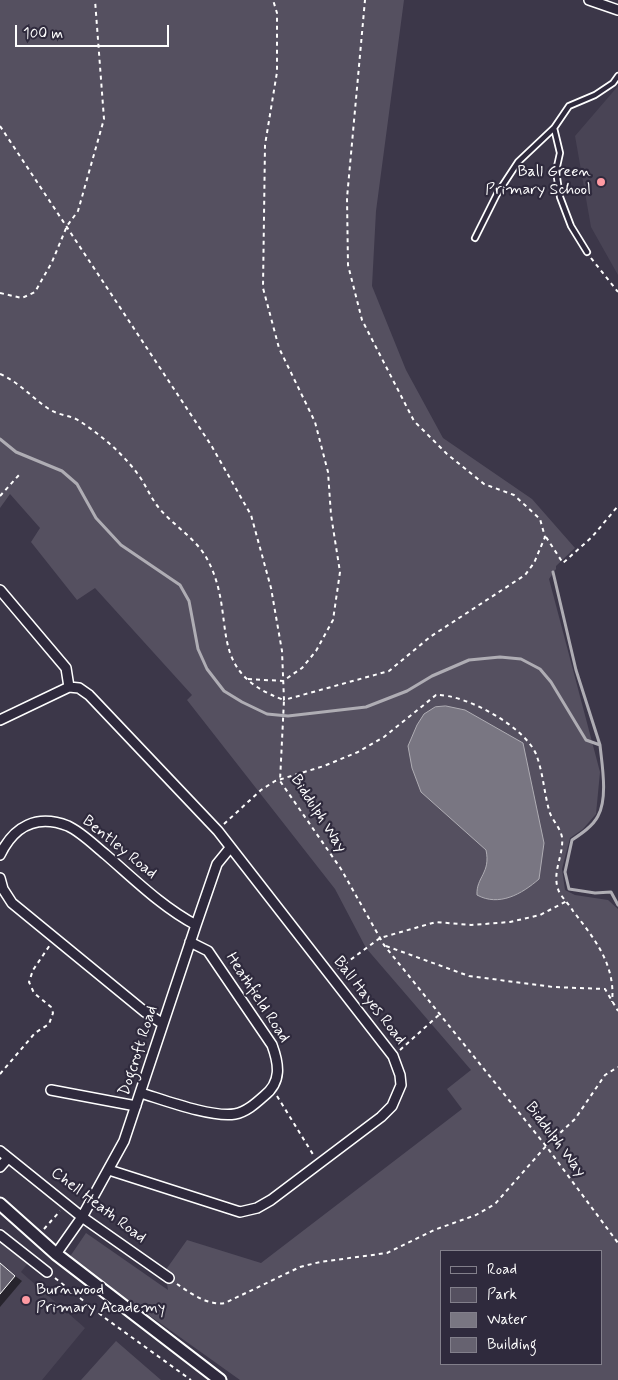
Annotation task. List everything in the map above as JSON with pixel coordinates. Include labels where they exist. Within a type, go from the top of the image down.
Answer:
[{"type":"street","points":[[589,0],[618,10]]},
{"type":"street","points":[[0,590],[66,668],[69,687],[0,720]]},
{"type":"street","name":"Ball Hayes Road","points":[[69,687],[79,688],[89,695],[218,831],[393,1056],[400,1075],[400,1086],[392,1106],[381,1117],[258,1208],[240,1212],[109,1170]]},
{"type":"street","name":"Bentley Road","points":[[0,855],[7,841],[27,824],[42,820],[69,826],[174,913],[196,925]]},
{"type":"street","name":"Dogcroft Road","points":[[56,1254],[82,1217],[124,1141],[217,864],[230,848]]},
{"type":"street","points":[[0,878],[3,889],[12,903],[145,1012],[164,1024]]},
{"type":"street","name":"Heathfield Road","points":[[190,942],[208,951],[272,1045],[278,1060],[279,1070],[272,1090]]},
{"type":"street","points":[[51,1090],[136,1106]]},
{"type":"street","points":[[141,1093],[220,1114],[235,1114],[249,1108],[272,1090]]},
{"type":"street","name":"Chell Heath Road","points":[[0,1151],[82,1217],[169,1278]]},
{"type":"street","points":[[0,1167],[8,1158]]},
{"type":"street","points":[[0,1204],[56,1254],[220,1380]]},
{"type":"street","points":[[0,1235],[47,1272]]},
{"type":"lane","points":[[475,238],[497,194],[518,162],[554,128],[569,106],[596,95],[618,76]]},
{"type":"lane","points":[[554,128],[560,153],[556,171],[560,197],[571,226],[587,252]]},
{"type":"path","points":[[0,293],[22,298],[35,292],[52,262],[67,226],[78,211],[104,119],[95,0]]},
{"type":"path","points":[[246,679],[284,681],[302,668],[311,657],[333,620],[340,572],[331,515],[328,472],[315,422],[279,348],[264,288],[265,145],[277,72],[277,14],[273,0]]},
{"type":"path","points":[[365,0],[359,86],[347,198],[348,265],[362,320],[414,421],[447,454],[484,484],[514,495],[530,508],[540,519],[545,536],[563,563],[592,537],[618,506]]},
{"type":"path","name":"Biddulph Way","points":[[0,126],[211,445],[251,515],[271,588],[282,651],[284,705],[280,781],[341,869],[384,945],[441,1013],[546,1146],[618,1243]]},
{"type":"path","points":[[587,252],[618,292]]},
{"type":"path","points":[[0,374],[9,378],[51,411],[78,420],[110,443],[137,473],[159,507],[205,556],[222,604],[223,629],[226,644],[233,661],[246,679],[261,691],[284,700],[389,671],[430,636],[525,575],[534,563],[545,536]]},
{"type":"path","points":[[0,496],[19,475]]},
{"type":"path","points":[[218,831],[261,790],[275,781],[280,781],[358,752],[384,737],[436,694],[446,694],[493,713],[519,731],[529,742],[536,755],[549,812],[561,834],[562,845],[556,873],[558,890],[605,955],[613,991],[612,1002]]},
{"type":"path","points":[[330,975],[380,938],[436,922],[471,925],[510,922],[540,915],[567,902]]},
{"type":"path","points":[[0,1074],[35,1034],[49,1024],[53,1014],[50,1007],[34,993],[29,982],[44,951],[55,939]]},
{"type":"path","points":[[384,945],[469,976],[553,987],[605,989],[618,1011]]},
{"type":"path","points":[[393,1056],[441,1013]]},
{"type":"path","points":[[169,1278],[190,1293],[220,1304],[233,1301],[300,1267],[320,1262],[387,1253],[434,1230],[486,1210],[506,1193],[546,1146],[580,1112],[605,1075],[618,1067]]},
{"type":"path","points":[[272,1090],[318,1164]]},
{"type":"path","points":[[47,1272],[105,1318],[191,1380]]},
{"type":"shaded area","name":"Ball Green Primary School","points":[[618,86],[618,275],[591,227],[575,136]]},
{"type":"shaded area","name":"Burnwood Primary Academy","points":[[0,1240],[28,1263],[21,1272],[85,1328],[42,1380],[0,1380]]},
{"type":"green space","points":[[0,0],[404,0],[376,211],[372,286],[406,370],[443,438],[532,499],[575,548],[556,566],[549,579],[600,772],[596,814],[583,829],[570,838],[562,869],[565,890],[575,895],[608,900],[618,909],[618,1380],[240,1380],[69,1258],[86,1233],[168,1290],[165,1271],[187,1240],[261,1263],[462,1109],[447,1089],[471,1070],[366,948],[335,889],[187,700],[192,695],[95,588],[77,600],[31,542],[40,528],[10,494],[0,508]]},
{"type":"green space","points":[[116,1341],[161,1380],[81,1380]]},
{"type":"water","points":[[446,706],[465,710],[523,743],[544,843],[539,879],[525,890],[510,897],[494,900],[477,895],[477,889],[487,864],[486,850],[421,792],[412,768],[408,746],[417,725],[424,714],[435,707]]},
{"type":"building","points":[[0,1263],[15,1276],[0,1294]]},
{"type":"waterway","points":[[0,439],[16,452],[62,471],[77,484],[96,518],[121,545],[180,585],[189,601],[198,649],[207,669],[224,691],[267,714],[288,716],[366,707],[407,691],[432,676],[469,660],[500,657],[521,659],[540,669],[551,682],[586,740],[600,745],[604,781],[603,800],[598,816],[593,823],[572,840],[565,872],[569,889],[595,893],[611,892],[618,905]]},
{"type":"waterway","points":[[553,572],[576,670],[600,745]]},
{"type":"place","name":"Ball Green Primary School","points":[[601,182]]},
{"type":"place","name":"Burnwood Primary Academy","points":[[26,1300]]}]
